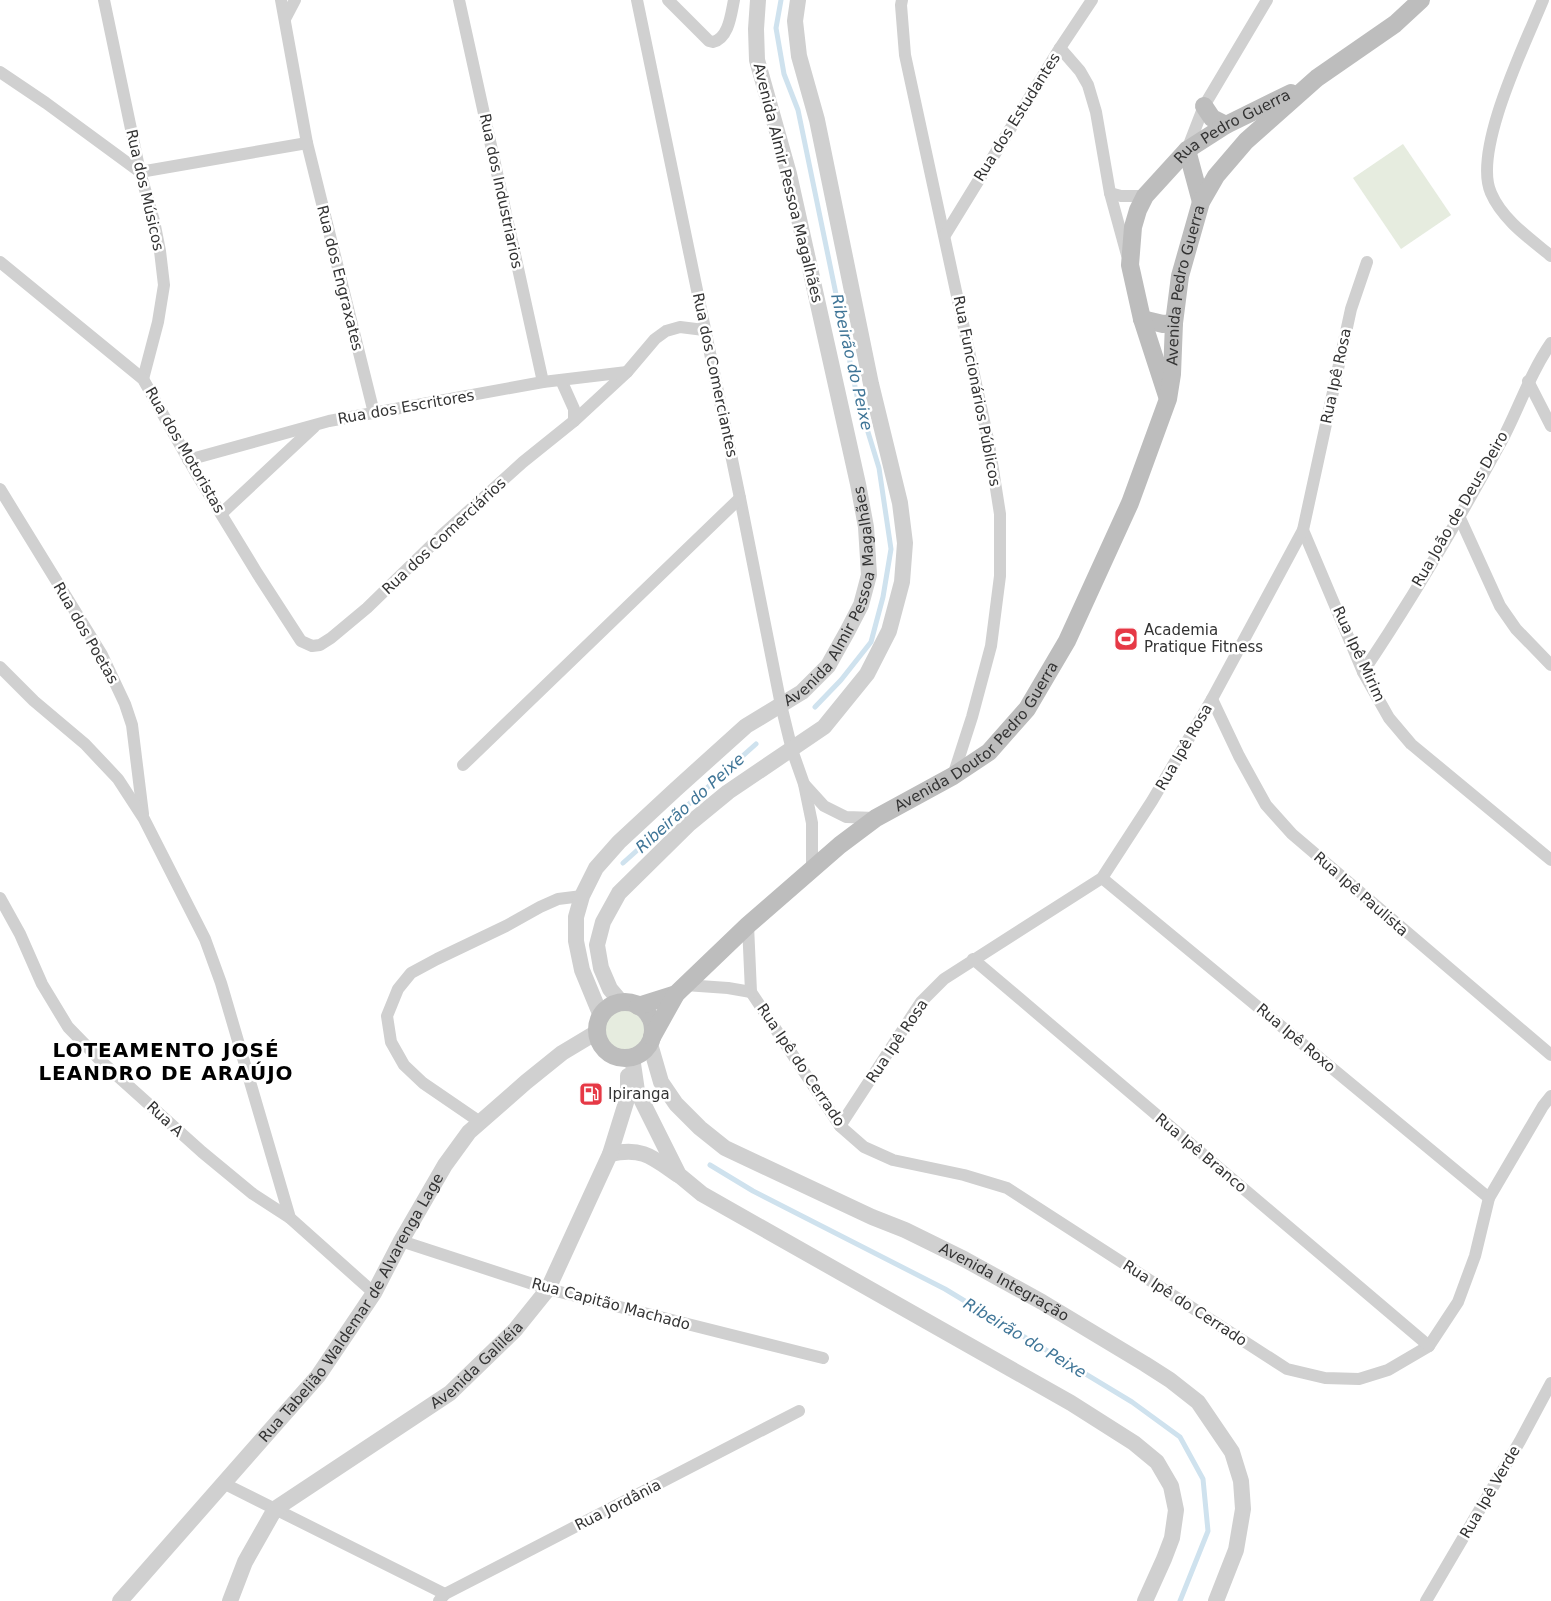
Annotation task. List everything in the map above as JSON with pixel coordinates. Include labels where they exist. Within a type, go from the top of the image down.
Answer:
[{"type":"main road","points":[[1317,78],[1395,24],[1421,0]]},
{"type":"main road","name":"Rua Pedro Guerra","points":[[1168,399],[1142,319],[1130,265],[1133,227],[1138,210],[1145,196],[1187,150],[1226,125],[1317,78]]},
{"type":"main road","name":"Rua Pedro Guerra","points":[[1216,176],[1246,141],[1317,78]]},
{"type":"main road","points":[[1204,106],[1212,118],[1226,125]]},
{"type":"main road","points":[[1187,150],[1201,202]]},
{"type":"main road","name":"Avenida Pedro Guerra","points":[[1168,399],[1172,374],[1174,323],[1180,276],[1201,202],[1216,176]]},
{"type":"main road","points":[[1142,319],[1163,324],[1174,323]]},
{"type":"main road","name":"Avenida Doutor Pedro Guerra","points":[[651,1040],[681,989],[748,925],[876,818],[953,776],[989,752],[1027,709],[1066,641],[1130,503],[1168,399]]},
{"type":"main road","name":"Avenida Doutor Pedro Guerra","points":[[630,1004],[681,989]]},
{"type":"main road","points":[[630,1004],[650,1019],[652,1028],[651,1040],[640,1054],[629,1057],[616,1056],[606,1051],[600,1042],[599,1024],[613,1005],[630,1004]]},
{"type":"street","name":"Rua dos Músicos","points":[[104,0],[140,172],[154,221],[164,284],[158,322],[143,379]]},
{"type":"street","name":"Rua dos Engraxates","points":[[281,0],[307,143],[374,413]]},
{"type":"street","points":[[285,20],[295,0]]},
{"type":"street","name":"Rua dos Industriarios","points":[[459,0],[543,382]]},
{"type":"street","name":"Rua dos Comerciantes","points":[[637,0],[781,705],[792,750],[804,784]]},
{"type":"street","points":[[668,0],[713,42],[722,38],[725,33],[734,0]]},
{"type":"street","name":"Avenida Almir Pessoa Magalhães","points":[[599,1024],[582,970],[576,941],[576,917],[582,896],[596,868],[619,842],[746,726],[802,692],[828,666],[861,605],[869,576],[866,527],[858,484],[789,174],[757,60],[756,29],[758,0]]},
{"type":"street","points":[[630,1004],[610,989],[600,968],[597,945],[603,922],[619,893],[689,824],[728,792],[824,727],[867,674],[889,631],[902,582],[905,543],[900,503],[871,384],[817,120],[799,56],[795,21],[798,0]]},
{"type":"street","name":"Rua dos Estudantes","points":[[945,234],[1060,48],[1092,0]]},
{"type":"street","points":[[1187,150],[1204,106],[1267,0]]},
{"type":"street","points":[[1542,0],[1499,110],[1488,150],[1486,171],[1490,192],[1504,214],[1551,256]]},
{"type":"street","name":"Rua Funcionários Públicos","points":[[902,2],[905,55],[989,444],[1000,514],[1000,576],[991,646],[972,717],[953,776]]},
{"type":"street","points":[[1060,48],[1080,71],[1088,85],[1096,112],[1110,193],[1130,265]]},
{"type":"street","points":[[0,72],[46,103],[140,172],[307,143]]},
{"type":"street","points":[[1110,193],[1128,197],[1145,196]]},
{"type":"street","name":"Rua dos Motoristas","points":[[0,262],[143,379],[188,460],[222,512],[257,574],[301,641],[312,646]]},
{"type":"street","name":"Rua Ipê Rosa","points":[[840,1126],[921,1002],[944,979],[973,959],[1102,878],[1152,801],[1212,699],[1303,530],[1351,309],[1366,262]]},
{"type":"street","name":"Rua dos Comerciários","points":[[312,646],[320,645],[331,638],[367,608],[442,535],[523,462],[574,421],[627,372],[655,339],[666,332],[680,327],[704,330]]},
{"type":"street","name":"Rua João de Deus Deiro","points":[[1363,672],[1459,516],[1501,442],[1528,381],[1551,343]]},
{"type":"street","name":"Rua dos Escritores","points":[[188,460],[330,421],[543,382],[627,372]]},
{"type":"street","points":[[561,380],[574,409],[574,421]]},
{"type":"street","points":[[1528,381],[1551,426]]},
{"type":"street","points":[[222,512],[316,425]]},
{"type":"street","name":"Rua dos Poetas","points":[[0,489],[102,655],[125,704],[132,725],[144,819]]},
{"type":"street","points":[[463,765],[740,498]]},
{"type":"street","points":[[1459,516],[1500,606],[1516,629],[1551,665]]},
{"type":"street","name":"Rua Ipê Mirim","points":[[1303,530],[1363,672],[1389,718],[1411,744],[1551,860]]},
{"type":"street","points":[[0,667],[34,701],[85,744],[118,778],[144,819],[206,939],[221,983],[290,1218]]},
{"type":"street","name":"Rua Ipê Paulista","points":[[1212,699],[1239,756],[1266,805],[1292,834],[1551,1056]]},
{"type":"street","points":[[804,784],[824,806],[846,817],[876,818]]},
{"type":"street","points":[[804,784],[812,823],[812,870]]},
{"type":"street","name":"Rua Ipê Roxo","points":[[1102,878],[1489,1198]]},
{"type":"street","points":[[480,1122],[423,1083],[404,1065],[391,1042],[387,1016],[398,989],[411,973],[437,959],[506,926],[540,907],[558,900],[582,896]]},
{"type":"street","name":"Rua A","points":[[0,898],[20,934],[42,984],[68,1027],[103,1063],[202,1152],[253,1194],[290,1218],[374,1293]]},
{"type":"street","name":"Rua Ipê do Cerrado","points":[[748,925],[751,992],[840,1126],[864,1147],[893,1160],[964,1175],[1007,1188],[1287,1370],[1325,1378],[1359,1379],[1388,1370],[1429,1346],[1458,1302],[1475,1256],[1489,1198],[1543,1106],[1551,1096]]},
{"type":"street","name":"Rua Ipê Branco","points":[[973,959],[1429,1346]]},
{"type":"street","name":"Rua Ipê do Cerrado","points":[[681,989],[728,988],[751,992]]},
{"type":"street","name":"Rua Tabelião Waldemar de Alvarenga Lage","points":[[120,1601],[318,1376],[374,1293],[401,1241],[445,1165],[469,1132],[599,1024]]},
{"type":"street","name":"Avenida Integração","points":[[651,1040],[661,1082],[676,1104],[700,1128],[725,1148],[872,1217],[905,1230],[971,1263],[1042,1302],[1161,1375],[1198,1402],[1232,1452],[1241,1481],[1243,1509],[1236,1550],[1216,1601]]},
{"type":"street","points":[[629,1057],[637,1091],[679,1175]]},
{"type":"street","name":"Avenida Galiléia","points":[[230,1601],[245,1562],[275,1509],[450,1393],[515,1330],[548,1289],[610,1154],[628,1096],[629,1057]]},
{"type":"street","points":[[610,1154],[627,1151],[640,1152],[654,1159],[679,1175],[702,1194],[1071,1403],[1134,1443],[1157,1462],[1171,1486],[1176,1510],[1172,1538],[1145,1601]]},
{"type":"street","name":"Rua Capitão Machado","points":[[401,1241],[548,1289],[823,1358]]},
{"type":"street","name":"Rua Ipê Verde","points":[[1426,1601],[1520,1441],[1551,1383]]},
{"type":"street","name":"Rua Jordânia","points":[[442,1598],[799,1411]]},
{"type":"street","points":[[223,1483],[442,1598]]},
{"type":"shaded area","points":[[1403,144],[1451,215],[1401,249],[1353,178]]},
{"type":"shaded area","points":[[623,1010],[635,1014],[641,1020],[645,1032],[641,1044],[635,1050],[623,1054],[611,1050],[605,1044],[601,1032],[605,1020],[611,1014]]},
{"type":"waterway","name":"Ribeirão do Peixe","points":[[781,0],[776,28],[784,74],[798,110],[857,396],[879,468],[891,549],[883,597],[871,642],[841,680],[815,707]]},
{"type":"waterway","name":"Ribeirão do Peixe","points":[[623,863],[756,744]]},
{"type":"waterway","name":"Ribeirão do Peixe","points":[[710,1165],[753,1191],[945,1289],[1132,1402],[1180,1437],[1203,1479],[1208,1531],[1180,1601]]},
{"type":"place","name":"Academia Pratique Fitness","points":[[1126,639]]},
{"type":"place","name":"Ipiranga","points":[[591,1094]]},
{"type":"district","name":"LOTEAMENTO JOSÉ LEANDRO DE ARAÚJO","points":[[166,1062]]}]
